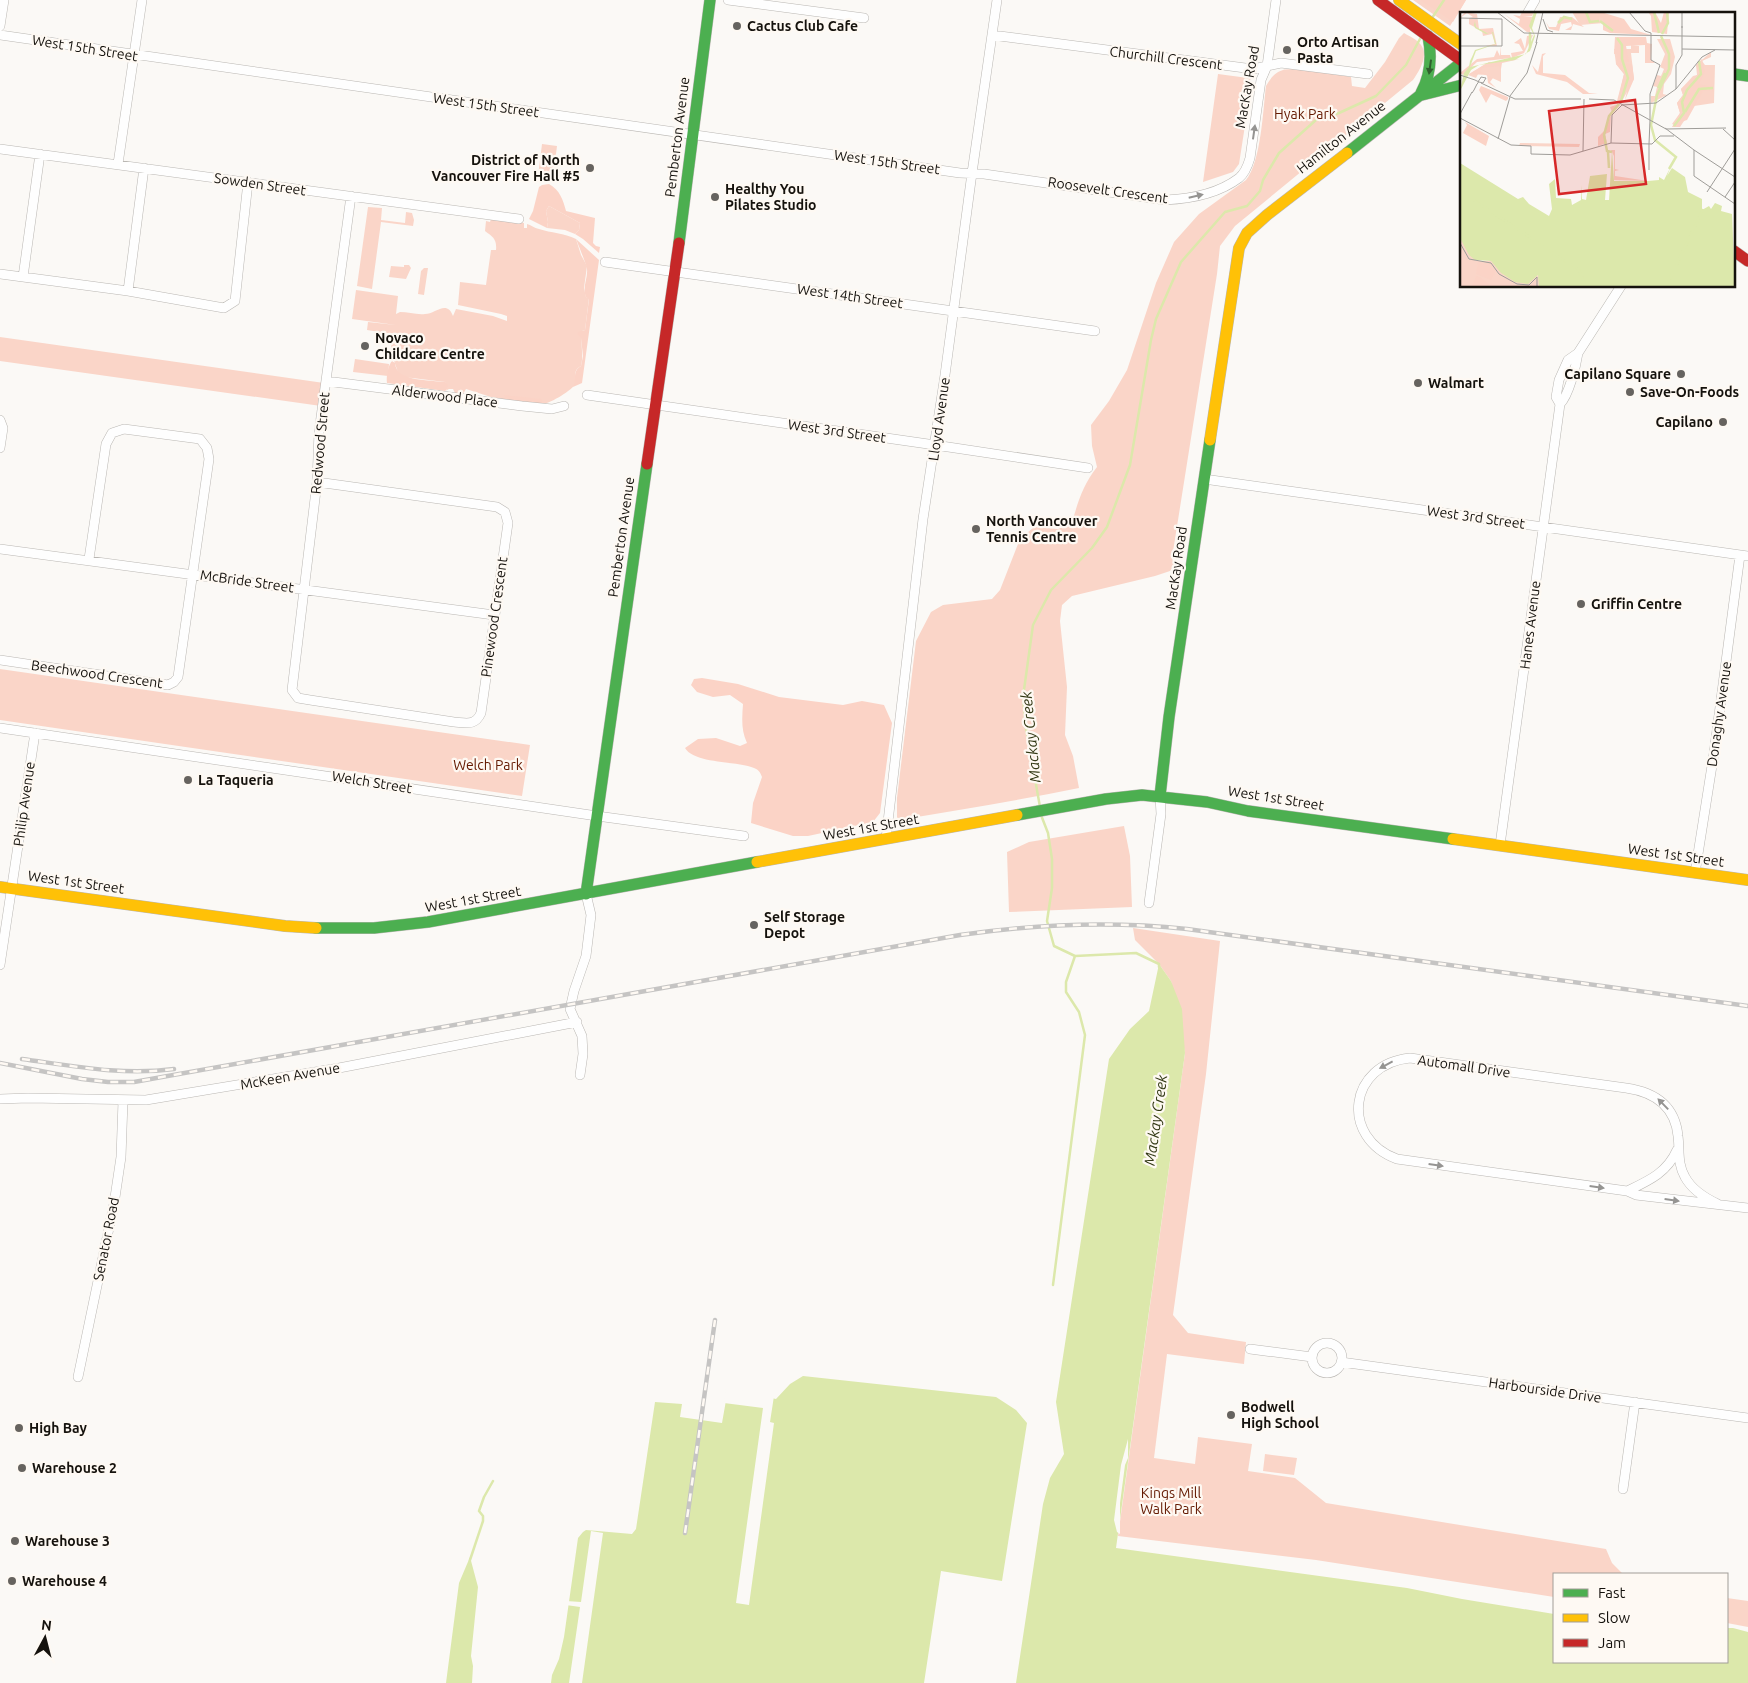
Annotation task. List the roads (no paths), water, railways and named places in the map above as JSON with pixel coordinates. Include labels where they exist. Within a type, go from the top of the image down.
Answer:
[{"type":"street","points":[[0,26],[4,0]]},
{"type":"street","points":[[118,164],[142,0]]},
{"type":"street","name":"Pemberton Avenue","points":[[580,1075],[583,1054],[582,1036],[570,1009],[586,956],[591,915],[586,894],[675,271],[710,0]]},
{"type":"street","points":[[728,0],[864,18]]},
{"type":"street","name":"Lloyd Avenue","points":[[886,839],[922,528],[997,0]]},
{"type":"street","name":"MacKay Road","points":[[1240,178],[1248,164],[1261,80],[1267,66],[1276,0]]},
{"type":"street","points":[[1378,0],[1460,60]]},
{"type":"street","points":[[1399,0],[1460,44]]},
{"type":"street","points":[[1528,12],[1535,0]]},
{"type":"street","name":"West 15th Street","points":[[0,35],[134,56],[972,173]]},
{"type":"street","name":"Churchill Crescent","points":[[992,35],[1253,69],[1281,63],[1368,74]]},
{"type":"street","points":[[1419,96],[1426,85],[1430,70],[1431,50],[1428,36]]},
{"type":"street","name":"Hamilton Avenue","points":[[1243,240],[1252,228],[1267,215],[1460,63]]},
{"type":"street","points":[[1419,96],[1460,86]]},
{"type":"street","name":"Sowden Street","points":[[0,149],[519,219]]},
{"type":"street","points":[[23,276],[40,154]]},
{"type":"street","points":[[128,291],[144,168]]},
{"type":"street","name":"Roosevelt Crescent","points":[[972,173],[1165,200],[1180,200],[1203,194],[1240,178]]},
{"type":"street","points":[[0,274],[128,291],[224,308],[234,301],[248,182]]},
{"type":"street","name":"Redwood Street","points":[[292,690],[317,482],[319,432],[352,196]]},
{"type":"street","name":"MacKay Road","points":[[1149,903],[1161,814],[1160,796],[1169,717],[1238,255],[1243,240]]},
{"type":"street","points":[[1740,251],[1748,261]]},
{"type":"street","name":"West 14th Street","points":[[605,262],[1095,330]]},
{"type":"street","name":"Hanes Avenue","points":[[1500,845],[1560,404],[1556,397],[1559,380],[1568,360],[1578,353],[1621,288]]},
{"type":"street","name":"Alderwood Place","points":[[326,381],[522,406],[552,409],[564,406]]},
{"type":"street","name":"West 3rd Street","points":[[586,395],[1088,468]]},
{"type":"street","points":[[0,420],[3,428],[0,448]]},
{"type":"street","name":"Beechwood Crescent","points":[[0,660],[168,685],[174,682],[178,677],[209,459],[207,448],[200,439],[124,429],[112,434],[106,444],[89,559]]},
{"type":"street","name":"West 3rd Street","points":[[1204,479],[1744,555]]},
{"type":"street","name":"Pinewood Crescent","points":[[292,690],[298,698],[454,722],[473,722],[478,720],[481,713],[508,522],[505,512],[497,508],[317,482]]},
{"type":"street","name":"McBride Street","points":[[0,548],[494,615]]},
{"type":"street","name":"Donaghy Avenue","points":[[1695,873],[1744,555]]},
{"type":"street","name":"Welch Street","points":[[0,728],[744,836]]},
{"type":"street","name":"Philip Avenue","points":[[0,965],[6,887],[34,733]]},
{"type":"street","name":"West 1st Street","points":[[6,887],[285,926],[334,930],[377,928],[411,925],[886,839],[1142,795],[1213,803],[1248,811],[1748,880]]},
{"type":"street","name":"McKeen Avenue","points":[[0,1099],[123,1101],[169,1097],[339,1068],[576,1022]]},
{"type":"street","name":"Automall Drive","points":[[1718,1204],[1700,1194],[1688,1183],[1680,1164],[1677,1127],[1673,1116],[1658,1098],[1648,1093],[1632,1089],[1410,1058],[1399,1059],[1378,1069],[1370,1078],[1361,1094],[1359,1113],[1364,1132],[1371,1144],[1392,1157],[1627,1191],[1636,1195],[1748,1208]]},
{"type":"street","name":"Senator Road","points":[[78,1377],[114,1204],[121,1157],[123,1101]]},
{"type":"street","points":[[1627,1191],[1659,1174],[1670,1163],[1678,1148]]},
{"type":"street","points":[[1330,1344],[1338,1349],[1341,1355],[1341,1362],[1334,1371],[1325,1373],[1319,1371],[1314,1366],[1312,1357],[1318,1346],[1330,1344]]},
{"type":"street","points":[[1250,1349],[1312,1357]]},
{"type":"street","name":"Harbourside Drive","points":[[1341,1362],[1748,1418]]},
{"type":"street","points":[[1623,1489],[1635,1402]]},
{"type":"water","points":[[1159,964],[1171,981],[1182,1009],[1185,1053],[1116,1548],[1407,1588],[1553,1614],[1553,1663],[1728,1663],[1728,1628],[1733,1628],[1748,1632],[1748,1683],[1016,1683],[1043,1504],[1050,1478],[1064,1454],[1056,1402],[1109,1059],[1130,1029],[1149,1011]]},
{"type":"water","points":[[803,1376],[996,1397],[1016,1410],[1027,1423],[1002,1581],[941,1571],[924,1683],[551,1683],[564,1637],[578,1538],[586,1530],[632,1534],[636,1529],[655,1402],[682,1404],[680,1417],[722,1423],[728,1389],[776,1399],[790,1384]]},
{"type":"water","points":[[470,1557],[478,1587],[471,1656],[473,1666],[472,1683],[446,1683],[459,1583]]},
{"type":"waterway","name":"Mackay Creek","points":[[1432,18],[1444,0]]},
{"type":"waterway","name":"Mackay Creek","points":[[1040,807],[1026,728],[1023,697],[1033,625],[1051,590],[1092,548],[1107,527],[1130,465],[1156,319],[1181,262],[1225,212],[1247,206],[1260,191],[1263,180],[1279,153],[1316,120],[1339,113],[1376,96],[1406,65],[1421,37]]},
{"type":"waterway","name":"Mackay Creek","points":[[1041,815],[1048,833],[1052,859],[1052,888],[1047,921],[1054,946],[1075,956],[1136,953],[1159,964],[1159,967]]},
{"type":"waterway","points":[[1053,1285],[1085,1035],[1079,1012],[1066,992],[1066,982],[1075,956]]},
{"type":"waterway","points":[[470,1560],[483,1521],[483,1516],[479,1511],[493,1481]]},
{"type":"railway","points":[[0,1063],[82,1079],[134,1082],[960,935],[1017,928],[1102,924],[1187,929],[1748,1006]]},
{"type":"railway","points":[[22,1059],[117,1071],[174,1069]]},
{"type":"railway","points":[[685,1533],[715,1320]]},
{"type":"place","name":"Cactus Club Cafe","points":[[737,26]]},
{"type":"place","name":"Orto Artisan Pasta","points":[[1287,50]]},
{"type":"place","name":"District of North Vancouver Fire Hall #5","points":[[590,168]]},
{"type":"place","name":"Healthy You Pilates Studio","points":[[715,197]]},
{"type":"place","name":"Novaco Childcare Centre","points":[[365,346]]},
{"type":"place","name":"Capilano Square","points":[[1681,374]]},
{"type":"place","name":"Walmart","points":[[1418,383]]},
{"type":"place","name":"Save-On-Foods","points":[[1630,392]]},
{"type":"place","name":"Capilano","points":[[1723,422]]},
{"type":"place","name":"North Vancouver Tennis Centre","points":[[976,529]]},
{"type":"place","name":"Griffin Centre","points":[[1581,604]]},
{"type":"place","name":"La Taqueria","points":[[188,780]]},
{"type":"place","name":"Self Storage Depot","points":[[754,925]]},
{"type":"place","name":"Bodwell High School","points":[[1231,1415]]},
{"type":"place","name":"High Bay","points":[[19,1428]]},
{"type":"place","name":"Warehouse 2","points":[[22,1468]]},
{"type":"place","name":"Warehouse 3","points":[[15,1541]]},
{"type":"place","name":"Warehouse 4","points":[[12,1581]]},
{"type":"park label","name":"Hyak Park","points":[[1305,114]]},
{"type":"park label","name":"Welch Park","points":[[488,765]]},
{"type":"park label","name":"Kings Mill Walk Park","points":[[1171,1502]]}]
